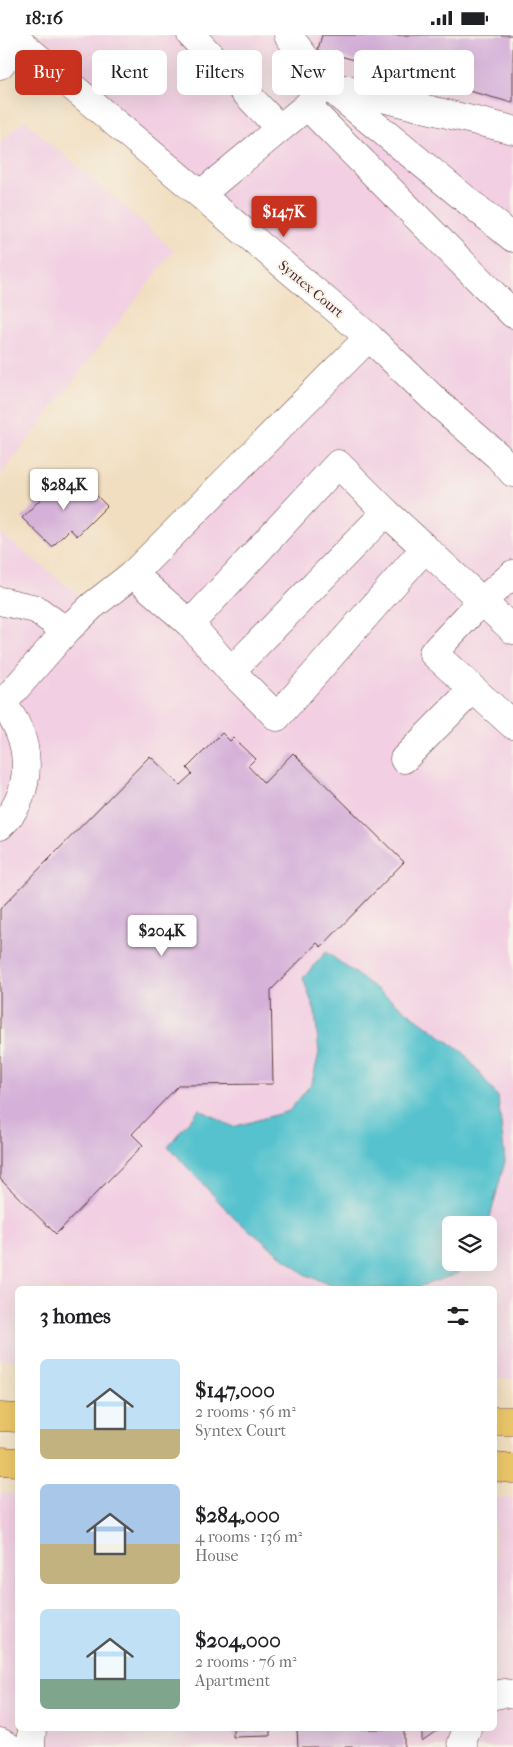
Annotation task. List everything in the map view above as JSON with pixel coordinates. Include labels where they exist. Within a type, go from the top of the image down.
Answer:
[{"type":"main road","points":[[0,1417],[15,1418]]},
{"type":"main road","points":[[497,1421],[513,1421]]},
{"type":"main road","points":[[0,1461],[15,1462]]},
{"type":"main road","points":[[497,1467],[513,1469]]},
{"type":"street","points":[[191,35],[279,128]]},
{"type":"street","points":[[288,35],[299,50]]},
{"type":"street","points":[[0,65],[15,39]]},
{"type":"street","name":"Syntex Court","points":[[15,39],[369,337],[440,405],[508,456]]},
{"type":"street","points":[[344,89],[513,130]]},
{"type":"street","points":[[201,194],[306,106],[316,95]]},
{"type":"street","points":[[339,95],[512,236]]},
{"type":"street","points":[[306,106],[513,315]]},
{"type":"street","points":[[0,826],[17,803],[26,777],[26,751],[17,725],[1,703],[66,631],[92,606],[133,574],[369,337]]},
{"type":"street","points":[[190,624],[338,464],[386,512],[513,629]]},
{"type":"street","points":[[232,671],[386,512]]},
{"type":"street","points":[[133,574],[190,624],[277,717],[425,548]]},
{"type":"street","points":[[513,574],[482,601],[433,653],[513,725]]},
{"type":"street","points":[[0,601],[36,609],[66,631]]},
{"type":"street","points":[[404,759],[473,689]]},
{"type":"street","points":[[497,1695],[504,1693],[513,1695]]},
{"type":"street","points":[[31,1747],[32,1731]]},
{"type":"street","points":[[464,1747],[462,1742],[466,1731]]},
{"type":"street","points":[[0,1742],[10,1747]]},
{"type":"shaded area","points":[[17,35],[513,35],[513,1379],[497,1378],[497,1286],[15,1286],[15,1360],[0,1359],[0,533],[92,605],[369,337],[82,91],[82,50],[34,50]]},
{"type":"shaded area","points":[[24,120],[174,250],[0,476],[0,143]]},
{"type":"shaded area","points":[[0,1493],[15,1493],[15,1731],[497,1731],[497,1498],[513,1498],[513,1747],[0,1747]]},
{"type":"water","points":[[326,952],[464,1053],[498,1097],[505,1161],[490,1216],[442,1216],[442,1271],[459,1271],[457,1274],[421,1286],[333,1286],[306,1275],[235,1219],[168,1146],[199,1109],[233,1127],[289,1111],[312,1083],[319,1053],[315,1012],[303,978]]},
{"type":"building","points":[[322,35],[513,35],[513,103],[474,92],[474,50],[354,50],[354,60],[344,57],[344,50],[318,50]]},
{"type":"building","points":[[71,476],[93,498],[96,495],[107,506],[77,536],[70,529],[52,547],[22,518],[60,479],[64,483]]},
{"type":"building","points":[[222,733],[230,741],[233,738],[255,759],[248,766],[264,783],[293,753],[404,862],[321,947],[317,943],[271,990],[273,1084],[179,1085],[132,1134],[143,1145],[56,1234],[0,1179],[0,909],[150,756],[180,785],[192,774],[187,768]]},
{"type":"building","points":[[233,1731],[270,1731],[270,1736],[233,1737]]},
{"type":"building","points":[[297,1731],[404,1731],[404,1747],[298,1747]]},
{"type":"building","points":[[422,1731],[436,1731],[422,1741]]}]
